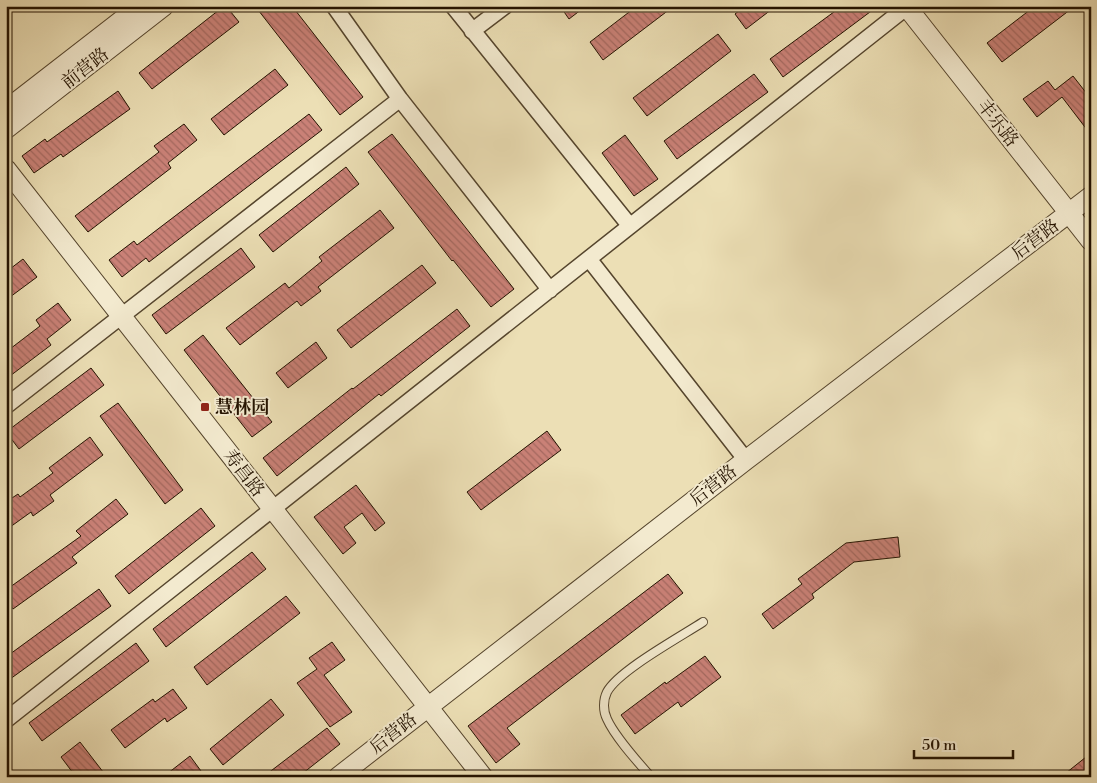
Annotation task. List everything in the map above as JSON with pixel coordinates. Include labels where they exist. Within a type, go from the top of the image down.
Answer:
[{"type":"street","name":"前营路","points":[[6,110],[140,6]]},
{"type":"street","name":"前营路","points":[[6,129],[164,6]]},
{"type":"street","points":[[334,6],[400,99],[550,290]]},
{"type":"street","points":[[453,6],[630,226]]},
{"type":"street","points":[[472,31],[505,6]]},
{"type":"street","points":[[6,720],[910,7]]},
{"type":"street","name":"丰乐路","points":[[910,7],[1079,206],[1091,226]]},
{"type":"street","points":[[6,406],[400,99]]},
{"type":"street","name":"寿昌路","points":[[6,169],[118,319],[269,512],[424,709],[482,777]]},
{"type":"street","name":"寿昌路","points":[[6,184],[118,319]]},
{"type":"street","name":"丰乐路","points":[[1079,206],[1091,240]]},
{"type":"street","name":"后营路","points":[[338,777],[746,460],[1079,206]]},
{"type":"street","points":[[589,259],[746,460]]},
{"type":"street","name":"寿昌路","points":[[424,709],[472,777]]},
{"type":"lane","points":[[651,777],[628,750],[607,718],[603,706],[606,693],[615,681],[632,668],[703,622]]},
{"type":"building","points":[[224,6],[239,22],[152,89],[139,73]]},
{"type":"building","points":[[255,6],[292,6],[363,97],[340,115]]},
{"type":"building","points":[[560,6],[586,6],[569,19]]},
{"type":"building","points":[[637,6],[674,6],[603,60],[590,42]]},
{"type":"building","points":[[745,6],[776,6],[746,29],[735,14]]},
{"type":"building","points":[[842,6],[878,6],[783,77],[770,59]]},
{"type":"building","points":[[1035,6],[1075,6],[1002,62],[987,43]]},
{"type":"building","points":[[718,34],[731,51],[647,116],[633,98]]},
{"type":"building","points":[[275,69],[288,85],[224,135],[211,119]]},
{"type":"building","points":[[754,74],[768,92],[677,159],[664,141]]},
{"type":"building","points":[[1073,76],[1091,99],[1091,135],[1062,97],[1037,117],[1023,99],[1048,81],[1055,90]]},
{"type":"building","points":[[118,91],[130,109],[63,157],[61,154],[34,173],[22,156],[45,139],[47,142]]},
{"type":"building","points":[[309,114],[322,130],[149,262],[146,258],[122,277],[109,260],[134,241],[137,245]]},
{"type":"building","points":[[184,124],[197,140],[168,163],[171,168],[88,232],[75,216],[159,152],[154,146]]},
{"type":"building","points":[[392,134],[514,289],[491,307],[452,261],[368,152]]},
{"type":"building","points":[[625,135],[658,179],[634,196],[602,153]]},
{"type":"building","points":[[346,167],[359,184],[273,252],[259,235]]},
{"type":"building","points":[[380,210],[394,228],[318,287],[321,291],[301,306],[297,301],[240,345],[226,328],[285,283],[289,288],[322,261],[319,257]]},
{"type":"building","points":[[241,248],[255,267],[166,334],[152,315]]},
{"type":"building","points":[[23,259],[37,277],[6,300],[6,272]]},
{"type":"building","points":[[422,265],[436,283],[351,348],[337,330]]},
{"type":"building","points":[[58,303],[71,320],[47,339],[51,345],[6,379],[6,352],[40,326],[36,320]]},
{"type":"building","points":[[457,309],[470,326],[381,396],[379,394],[277,476],[263,458]]},
{"type":"building","points":[[203,335],[272,422],[252,437],[184,350]]},
{"type":"building","points":[[316,342],[327,358],[288,388],[276,373]]},
{"type":"building","points":[[91,368],[104,385],[19,449],[6,432]]},
{"type":"building","points":[[118,403],[183,490],[165,504],[100,416]]},
{"type":"building","points":[[547,431],[561,450],[481,510],[467,492]]},
{"type":"building","points":[[90,437],[103,455],[50,495],[54,501],[33,516],[31,512],[6,530],[6,502],[18,494],[20,497],[53,473],[49,468]]},
{"type":"building","points":[[356,485],[385,523],[375,531],[362,513],[344,527],[356,543],[343,554],[314,517]]},
{"type":"building","points":[[116,499],[128,514],[72,557],[77,563],[13,609],[6,599],[6,590],[81,536],[76,531]]},
{"type":"building","points":[[201,508],[215,526],[129,594],[115,576]]},
{"type":"building","points":[[898,537],[900,557],[854,562],[812,594],[814,598],[773,629],[762,614],[802,584],[798,579],[846,543]]},
{"type":"building","points":[[252,552],[266,569],[166,647],[153,629]]},
{"type":"building","points":[[668,574],[683,593],[507,728],[520,744],[496,763],[468,726]]},
{"type":"building","points":[[99,589],[111,606],[6,682],[6,657]]},
{"type":"building","points":[[286,596],[300,613],[207,685],[194,667]]},
{"type":"building","points":[[332,642],[345,660],[324,675],[352,712],[330,727],[297,683],[317,669],[309,658]]},
{"type":"building","points":[[136,643],[149,661],[42,741],[29,723]]},
{"type":"building","points":[[705,656],[721,677],[681,707],[678,702],[635,734],[621,715],[665,682],[666,684]]},
{"type":"building","points":[[173,689],[187,708],[167,722],[165,718],[125,748],[111,730],[153,699],[155,702]]},
{"type":"building","points":[[271,699],[284,715],[223,765],[210,749]]},
{"type":"building","points":[[327,728],[340,744],[298,777],[263,777]]},
{"type":"building","points":[[80,742],[107,777],[76,777],[61,757]]},
{"type":"building","points":[[1091,753],[1091,777],[1061,777]]},
{"type":"building","points":[[190,756],[201,771],[194,777],[163,777]]},
{"type":"place","name":"慧林园","points":[[205,407]]}]
